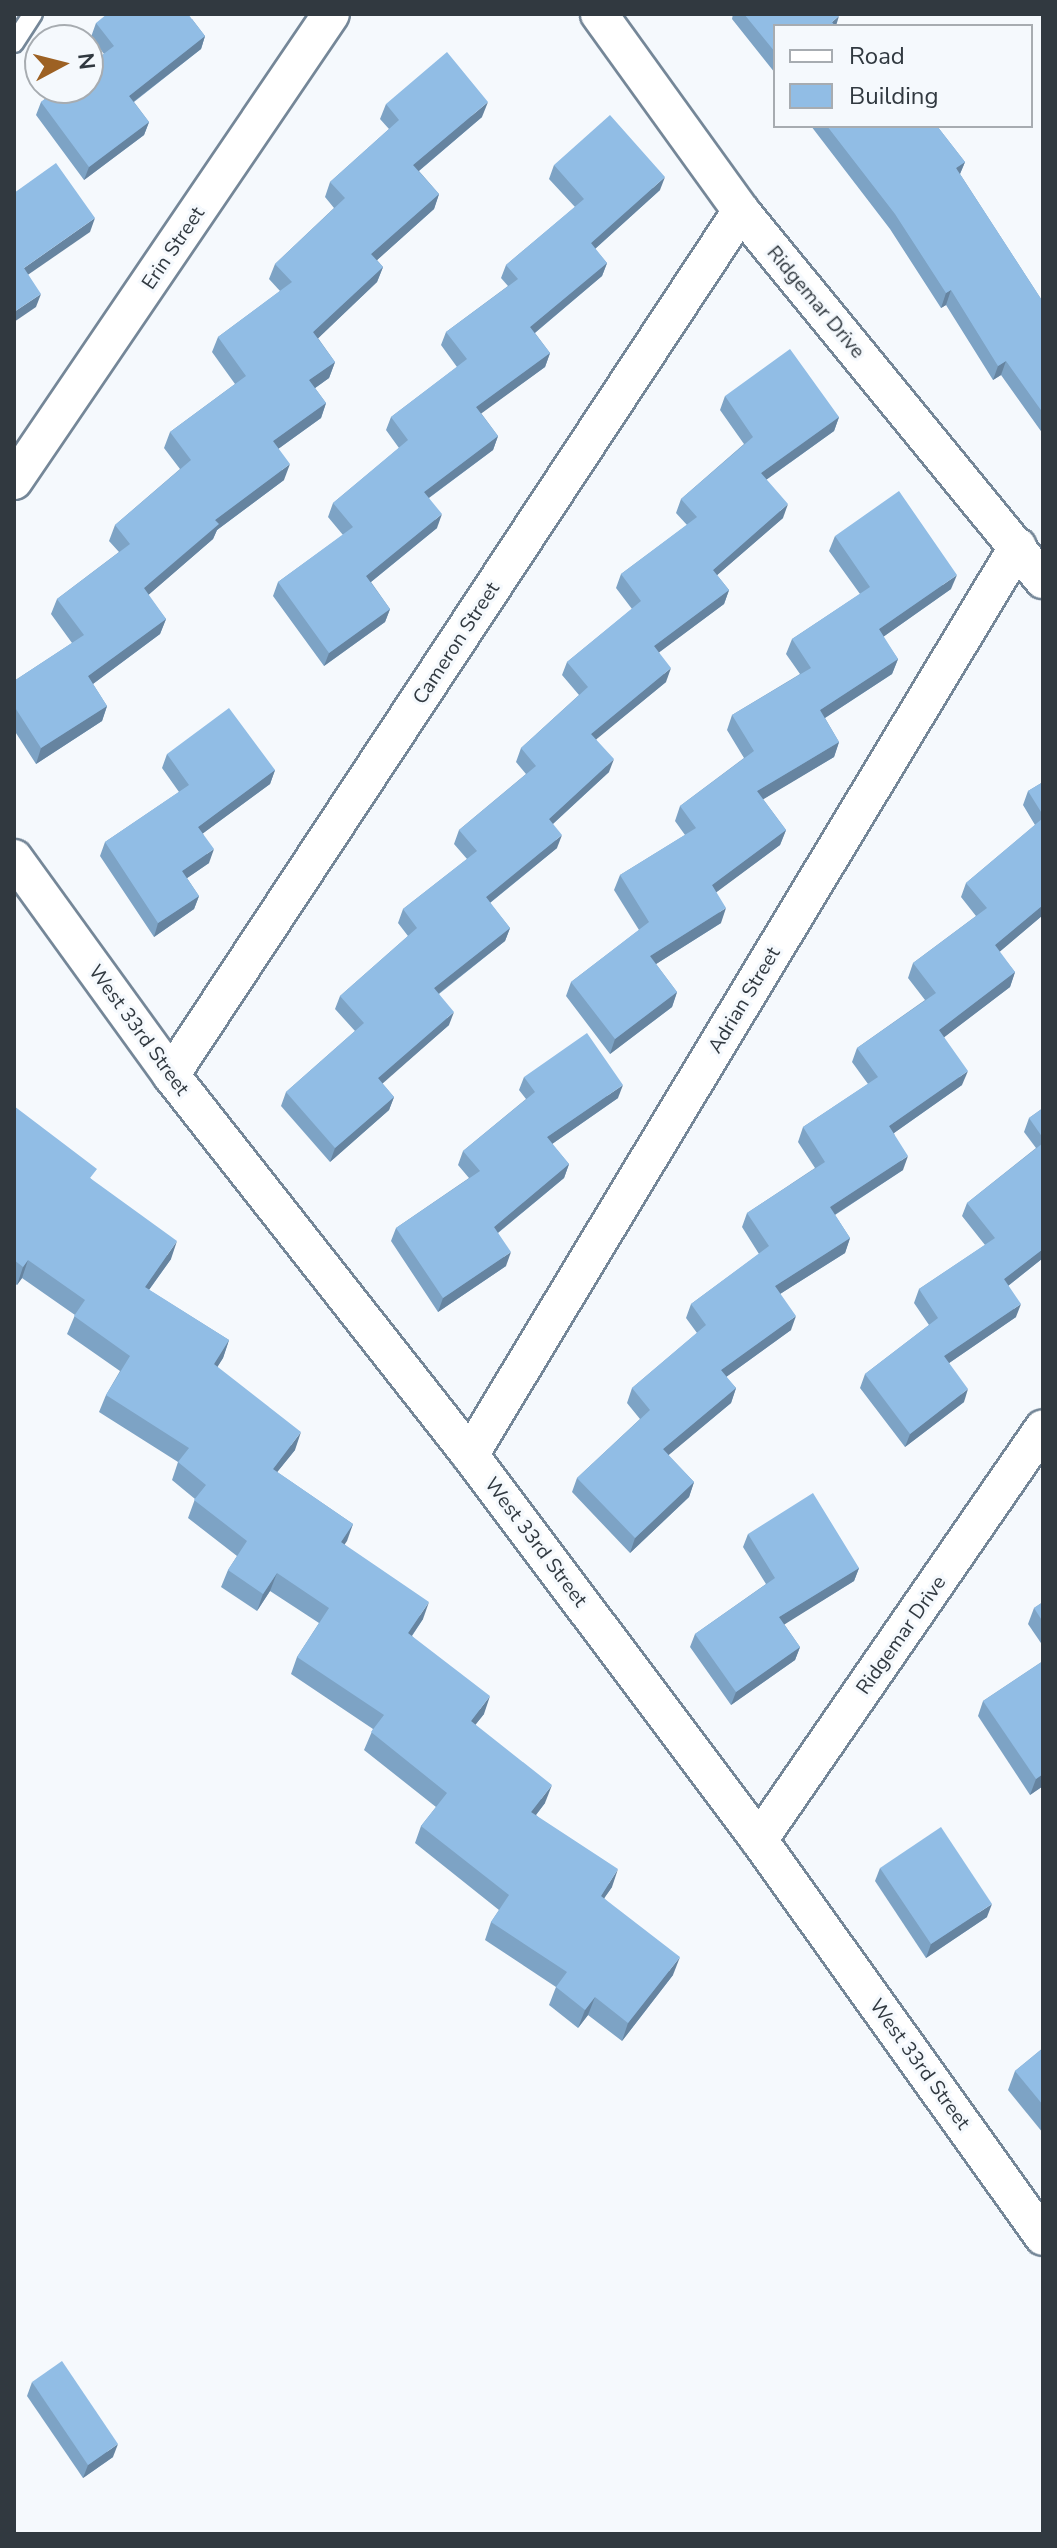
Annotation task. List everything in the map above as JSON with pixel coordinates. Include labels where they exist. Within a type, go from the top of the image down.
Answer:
[{"type":"street","name":"Erin Street","points":[[14,481],[331,14]]},
{"type":"street","name":"Ridgemar Drive","points":[[599,14],[741,211],[1043,580]]},
{"type":"street","name":"Cameron Street","points":[[171,1075],[741,211]]},
{"type":"street","name":"Adrian Street","points":[[470,1455],[1018,546]]},
{"type":"street","name":"West 33rd Street","points":[[14,858],[171,1075],[470,1455],[759,1840],[1043,2237]]},
{"type":"street","name":"Ridgemar Drive","points":[[759,1840],[1043,1429]]},
{"type":"lane","points":[[14,43],[33,14]]},
{"type":"building","points":[[107,14],[188,14],[205,36],[129,96],[149,122],[89,167],[42,104],[104,104],[104,54],[114,46],[104,33],[104,24],[96,23]]},
{"type":"building","points":[[744,14],[838,14],[834,24],[773,24],[773,50]]},
{"type":"building","points":[[447,52],[488,102],[413,165],[439,194],[371,254],[383,267],[313,332],[335,362],[309,380],[326,403],[273,441],[290,464],[215,520],[219,524],[144,588],[166,619],[88,676],[107,706],[41,748],[14,706],[14,681],[84,635],[57,599],[130,544],[115,525],[191,460],[170,432],[246,376],[218,337],[292,282],[275,264],[345,198],[330,182],[399,120],[386,104]]},
{"type":"building","points":[[610,115],[665,177],[591,243],[607,263],[530,327],[550,353],[476,407],[498,436],[424,492],[442,514],[366,576],[390,609],[329,653],[278,582],[353,527],[333,503],[408,440],[391,417],[467,359],[446,332],[518,279],[506,265],[584,199],[554,165]]},
{"type":"building","points":[[829,128],[939,128],[965,162],[956,168],[1043,302],[1043,413],[1006,361],[998,366],[951,290],[946,293],[895,214]]},
{"type":"building","points":[[56,163],[95,218],[24,268],[41,294],[14,312],[14,193]]},
{"type":"building","points":[[790,349],[839,417],[761,473],[788,504],[713,570],[729,590],[654,646],[671,668],[591,734],[614,759],[549,819],[562,835],[486,897],[510,928],[434,988],[454,1012],[378,1078],[394,1097],[335,1148],[286,1092],[364,1023],[340,996],[417,928],[403,909],[477,851],[459,830],[536,766],[521,748],[588,687],[567,662],[641,601],[621,574],[697,517],[681,499],[753,437],[725,396]]},
{"type":"building","points":[[899,491],[957,575],[879,629],[898,659],[820,710],[839,742],[757,791],[786,830],[712,885],[726,908],[650,956],[677,992],[615,1039],[571,982],[649,922],[620,875],[696,828],[680,806],[754,751],[732,715],[811,668],[792,639],[870,587],[835,536]]},
{"type":"building","points":[[229,708],[275,770],[198,827],[214,849],[182,871],[199,896],[158,923],[105,842],[189,785],[167,754]]},
{"type":"building","points":[[1043,782],[1043,815],[1028,791]]},
{"type":"building","points":[[1043,818],[1043,905],[995,945],[1015,972],[939,1030],[968,1071],[889,1126],[908,1156],[830,1207],[850,1238],[775,1286],[796,1316],[721,1370],[736,1388],[663,1449],[694,1482],[635,1538],[577,1478],[650,1410],[632,1388],[706,1325],[691,1304],[769,1246],[747,1213],[825,1162],[803,1127],[878,1077],[857,1048],[936,993],[913,963],[987,908],[966,883]]},
{"type":"building","points":[[587,1033],[623,1085],[547,1137],[569,1164],[494,1227],[511,1252],[443,1298],[396,1228],[480,1171],[463,1151],[535,1092],[524,1077]]},
{"type":"building","points":[[14,1106],[97,1169],[90,1178],[177,1241],[145,1287],[229,1340],[214,1364],[301,1432],[273,1469],[353,1524],[341,1542],[429,1602],[408,1633],[490,1696],[471,1721],[552,1785],[531,1812],[618,1869],[601,1896],[680,1957],[628,2023],[595,1997],[585,2010],[556,1987],[567,1972],[491,1922],[509,1895],[421,1826],[447,1793],[371,1732],[384,1715],[297,1657],[329,1608],[277,1573],[263,1594],[228,1570],[247,1541],[194,1500],[206,1485],[178,1462],[189,1448],[106,1395],[130,1356],[74,1316],[85,1300],[28,1260],[23,1267],[14,1260]]},
{"type":"building","points":[[1043,1108],[1043,1138],[1029,1118]]},
{"type":"building","points":[[1043,1143],[1043,1249],[1004,1279],[1021,1304],[944,1356],[968,1389],[910,1434],[865,1374],[938,1318],[919,1289],[995,1238],[967,1203]]},
{"type":"building","points":[[813,1493],[859,1568],[779,1617],[800,1647],[736,1692],[695,1634],[775,1578],[748,1534]]},
{"type":"building","points":[[1043,1602],[1043,1622],[1034,1608]]},
{"type":"building","points":[[1043,1661],[1043,1774],[1036,1779],[983,1701]]},
{"type":"building","points":[[941,1827],[992,1904],[931,1944],[880,1868]]},
{"type":"building","points":[[1043,2048],[1043,2105],[1015,2071]]},
{"type":"building","points":[[62,2361],[118,2444],[88,2465],[32,2382]]}]
